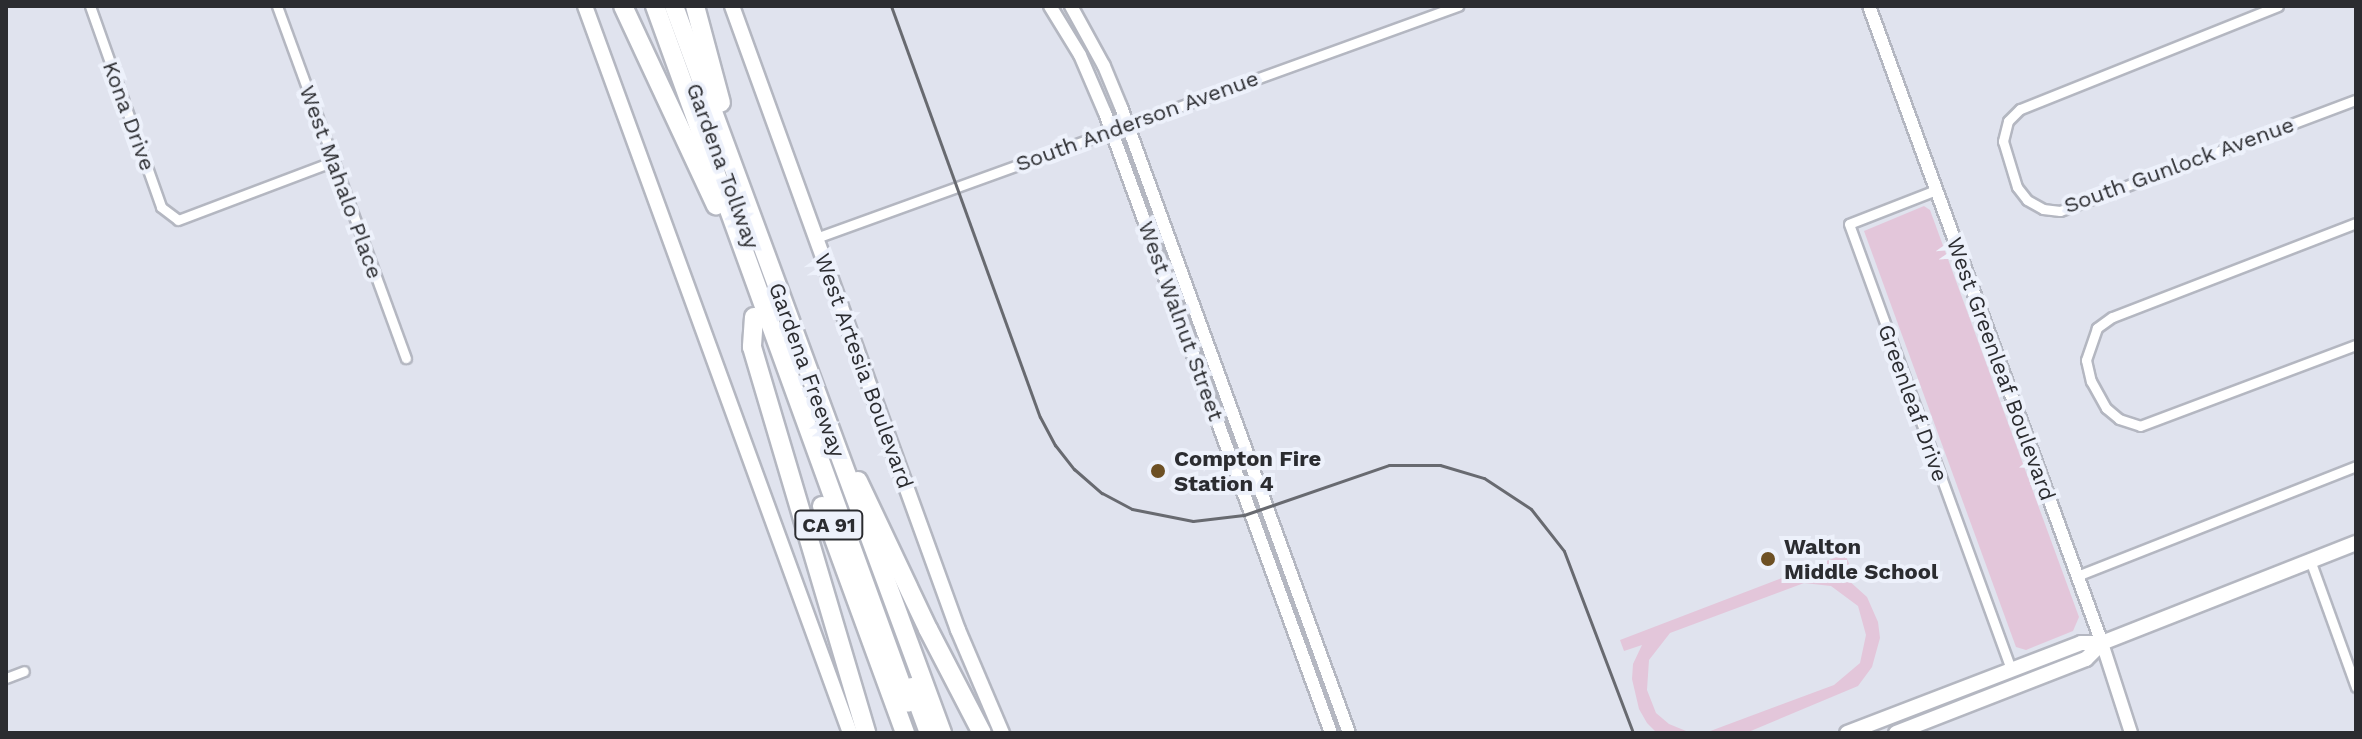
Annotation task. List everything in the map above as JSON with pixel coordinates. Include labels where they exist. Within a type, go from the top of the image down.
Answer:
[{"type":"highway","points":[[623,6],[716,205]]},
{"type":"highway","name":"Gardena Freeway","points":[[645,6],[905,733]]},
{"type":"highway","name":"Gardena Tollway","points":[[655,6],[919,733]]},
{"type":"highway","name":"Gardena Tollway","points":[[665,6],[929,733]]},
{"type":"highway","name":"Gardena Freeway","points":[[674,6],[942,733]]},
{"type":"highway","points":[[695,6],[746,203]]},
{"type":"highway","points":[[754,317],[752,347],[866,733]]},
{"type":"highway","points":[[798,344],[887,544],[982,733]]},
{"type":"main road","points":[[585,6],[850,733]]},
{"type":"main road","name":"West Artesia Boulevard","points":[[732,6],[958,630],[1002,733]]},
{"type":"main road","points":[[1847,733],[2081,643],[2102,643],[2356,543]]},
{"type":"main road","points":[[1896,733],[2086,659],[2102,643]]},
{"type":"street","name":"Kona Drive","points":[[90,6],[161,207],[178,220],[334,161]]},
{"type":"street","name":"West Mahalo Place","points":[[277,6],[406,358]]},
{"type":"street","name":"West Walnut Street","points":[[1050,6],[1080,55],[1111,130],[1331,733]]},
{"type":"street","name":"West Walnut Street","points":[[1071,6],[1104,66],[1127,124],[1349,733]]},
{"type":"street","name":"South Anderson Avenue","points":[[816,238],[1458,6]]},
{"type":"street","name":"West Greenleaf Boulevard","points":[[1869,6],[2102,643],[2131,733]]},
{"type":"street","name":"South Gunlock Avenue","points":[[2278,6],[2037,101],[2008,121],[2003,141],[2017,187],[2027,200],[2043,209],[2060,211],[2356,100]]},
{"type":"street","name":"Greenleaf Drive","points":[[1936,190],[1849,224],[2011,669]]},
{"type":"street","points":[[2356,223],[2112,317],[2097,328],[2089,343],[2086,360],[2091,381],[2106,408],[2119,419],[2140,426],[2356,345]]},
{"type":"street","points":[[2077,576],[2356,466]]},
{"type":"street","points":[[2310,560],[2356,687]]},
{"type":"street","points":[[6,678],[24,671]]},
{"type":"shaded area","points":[[1924,206],[1930,210],[2079,617],[2073,631],[2026,650],[2016,647],[1864,231]]},
{"type":"shaded area","points":[[1845,554],[1850,566],[1833,573],[1847,579],[1867,597],[1878,622],[1880,638],[1872,667],[1858,686],[1746,733],[1705,733],[1834,685],[1860,663],[1866,635],[1858,606],[1831,586],[1804,583],[1670,633],[1649,660],[1647,690],[1656,713],[1669,724],[1691,733],[1657,733],[1647,723],[1639,709],[1632,679],[1633,664],[1642,645],[1624,651],[1620,640]]},
{"type":"railway","points":[[891,6],[1040,417],[1055,445],[1074,469],[1102,493],[1132,509],[1193,521],[1244,515],[1389,465],[1440,465],[1484,478],[1531,509],[1564,551],[1633,733]]},
{"type":"place","name":"Compton Fire Station 4","points":[[1158,471]]},
{"type":"place","name":"Walton Middle School","points":[[1768,559]]}]
